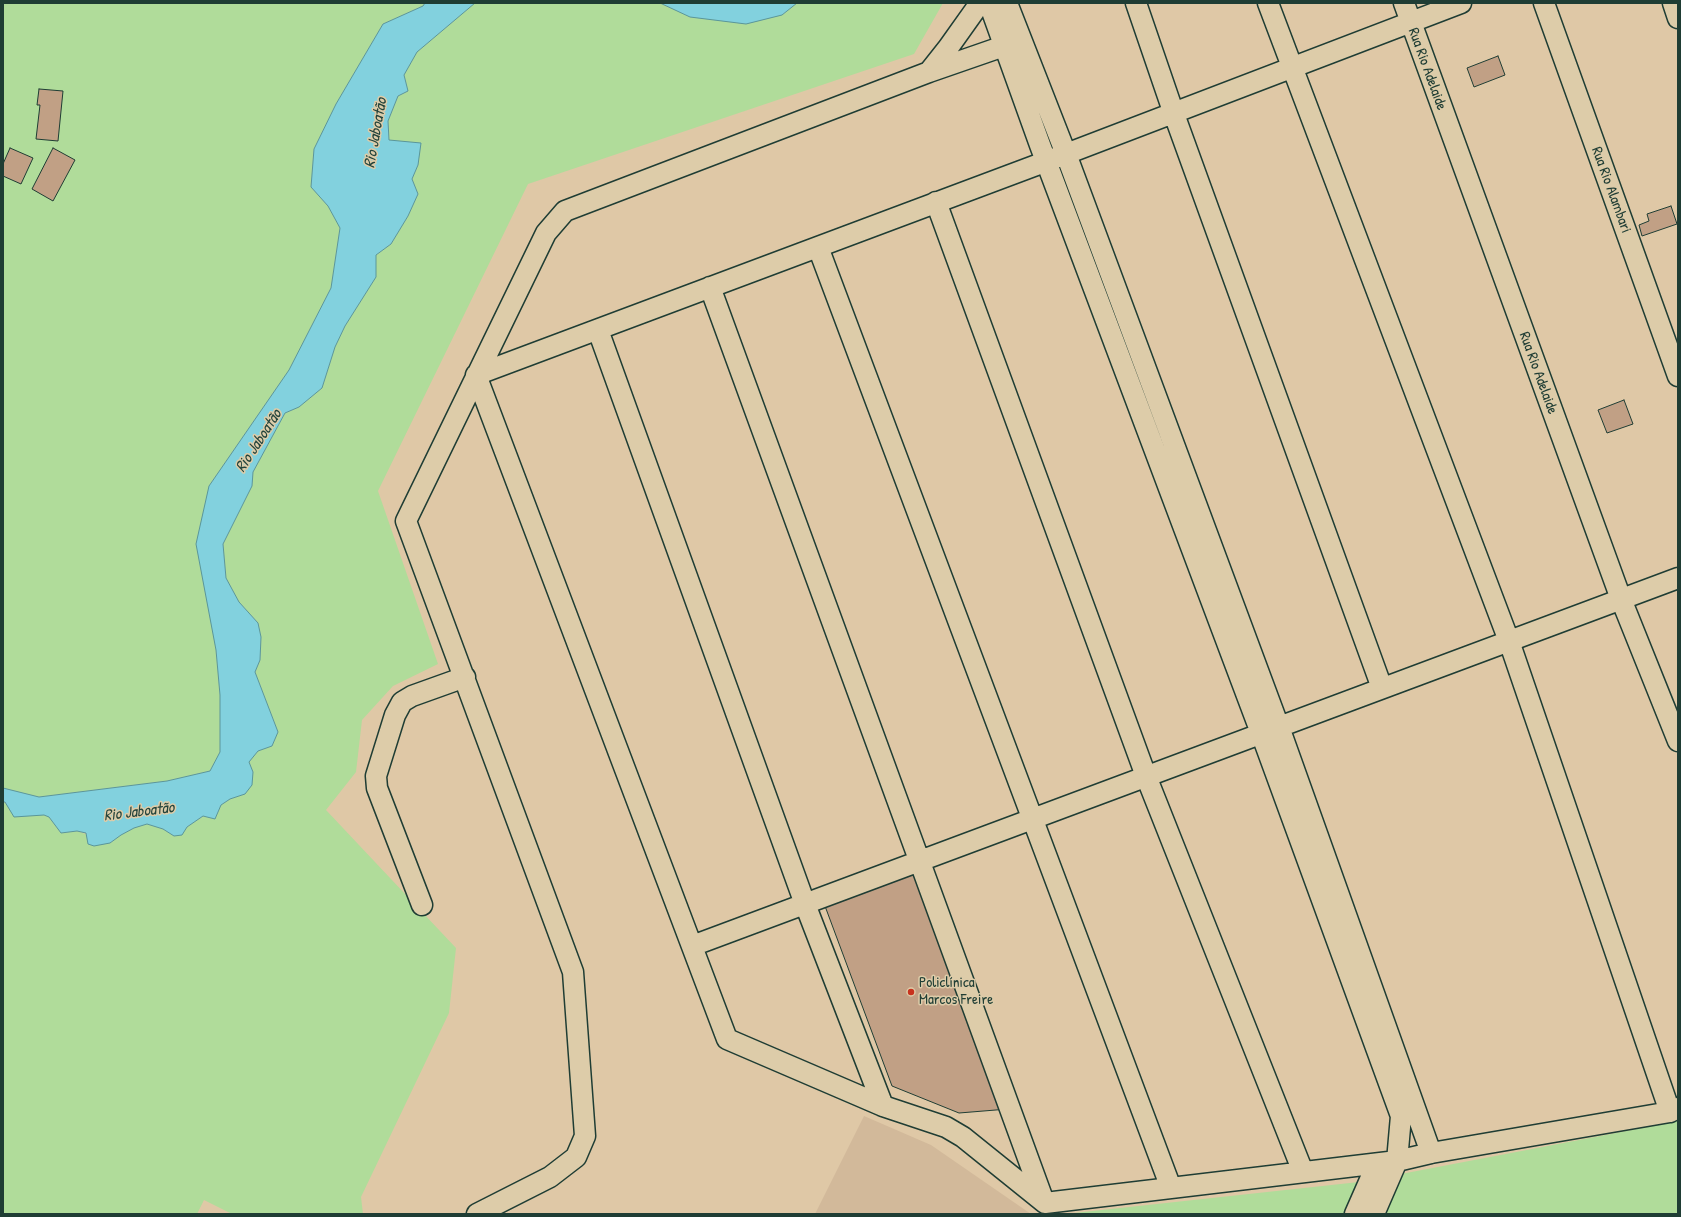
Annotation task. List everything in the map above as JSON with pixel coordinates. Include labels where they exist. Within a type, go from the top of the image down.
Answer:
[{"type":"street","points":[[929,72],[980,3]]},
{"type":"street","points":[[988,3],[1046,161],[1270,730],[1431,1153]]},
{"type":"street","points":[[1007,3],[1066,154],[1270,730],[1400,1116],[1397,1161],[1374,1214]]},
{"type":"street","points":[[1136,3],[1174,114],[1382,688]]},
{"type":"street","points":[[476,375],[727,1039],[883,1106],[946,1127],[963,1136],[1045,1203],[1377,1164],[1674,1110],[1509,641],[1268,3]]},
{"type":"street","name":"Rua Rio Adelaide","points":[[1404,3],[1621,599],[1678,741]]},
{"type":"street","points":[[476,375],[1174,114],[1462,3]]},
{"type":"street","name":"Rua Rio Alambari","points":[[1544,3],[1678,376]]},
{"type":"street","points":[[1673,3],[1678,18]]},
{"type":"street","points":[[477,1214],[550,1177],[576,1157],[585,1136],[573,972],[406,521],[546,234],[565,211],[929,72],[1004,46]]},
{"type":"street","points":[[936,202],[1146,776],[1303,1172]]},
{"type":"street","points":[[818,247],[1171,1188]]},
{"type":"street","points":[[710,288],[1045,1203]]},
{"type":"street","points":[[598,330],[804,904],[883,1106]]},
{"type":"street","points":[[692,946],[1678,578]]},
{"type":"street","points":[[422,905],[377,788],[376,776],[395,715],[402,702],[412,696],[465,677]]},
{"type":"street","points":[[1355,1214],[1377,1164]]},
{"type":"shaded area","points":[[864,1116],[931,1145],[1031,1214],[815,1214]]},
{"type":"green space","points":[[3,3],[425,3],[423,6],[383,24],[336,104],[314,149],[311,187],[328,206],[340,228],[331,288],[289,370],[209,486],[216,650],[220,695],[220,752],[210,771],[167,781],[39,797],[3,788]]},
{"type":"green space","points":[[475,3],[660,3],[691,17],[782,15],[797,3],[943,3],[914,54],[528,184],[378,491],[438,664],[393,686],[362,720],[356,772],[326,810],[456,948],[449,1013],[361,1197],[363,1214],[232,1214],[204,1200],[197,1214],[3,1214],[3,802],[31,815],[44,815],[49,817],[61,833],[77,831],[110,843],[134,828],[147,824],[163,829],[174,836],[203,816],[215,819],[221,805],[230,799],[245,794],[253,772],[249,762],[258,751],[272,746],[278,732],[255,672],[260,660],[261,637],[258,623],[239,602],[226,578],[223,544],[252,486],[253,472],[285,413],[299,407],[322,388],[335,347],[345,326],[376,277],[376,255],[391,244],[408,216],[418,194],[412,179],[418,165],[389,140],[388,121],[398,96],[408,91],[404,75],[417,52]]},
{"type":"green space","points":[[1678,1118],[1678,1214],[1384,1214],[1401,1174],[1668,1123]]},
{"type":"green space","points":[[1359,1182],[1345,1214],[1065,1214]]},
{"type":"water","name":"Rio Jaboatão","points":[[425,3],[475,3],[417,52],[404,75],[408,91],[398,96],[388,121],[389,140],[421,143],[418,165],[412,179],[418,194],[408,216],[391,244],[376,255],[376,277],[345,326],[335,347],[322,388],[299,407],[285,413],[253,472],[252,486],[223,544],[226,578],[239,602],[258,623],[261,637],[260,660],[255,672],[278,732],[272,746],[258,751],[249,762],[253,772],[252,785],[245,794],[230,799],[221,805],[215,819],[203,816],[187,827],[182,835],[174,836],[163,829],[147,824],[134,828],[110,843],[94,846],[88,844],[86,833],[77,831],[61,833],[49,817],[44,815],[14,817],[5,802],[3,802],[3,788],[39,797],[167,781],[210,771],[220,752],[220,695],[216,650],[196,544],[209,486],[289,370],[331,288],[340,228],[328,206],[311,187],[314,149],[336,104],[383,24],[423,6]]},
{"type":"water","points":[[660,3],[797,3],[782,15],[746,24],[690,17]]},
{"type":"building","points":[[1498,56],[1505,75],[1474,87],[1467,68]]},
{"type":"building","points":[[39,89],[63,91],[58,141],[36,139],[40,105],[37,105]]},
{"type":"building","points":[[10,148],[33,158],[21,184],[3,176],[3,164]]},
{"type":"building","points":[[53,148],[75,160],[53,201],[32,189]]},
{"type":"building","points":[[1671,206],[1677,224],[1642,236],[1639,225],[1649,221],[1647,214]]},
{"type":"building","points":[[1624,400],[1633,424],[1607,433],[1598,410]]},
{"type":"building","name":"Policlínica Marcos Freire","points":[[916,863],[1008,1109],[959,1113],[892,1086],[822,898]]},
{"type":"place","name":"Policlínica Marcos Freire","points":[[911,992]]}]
